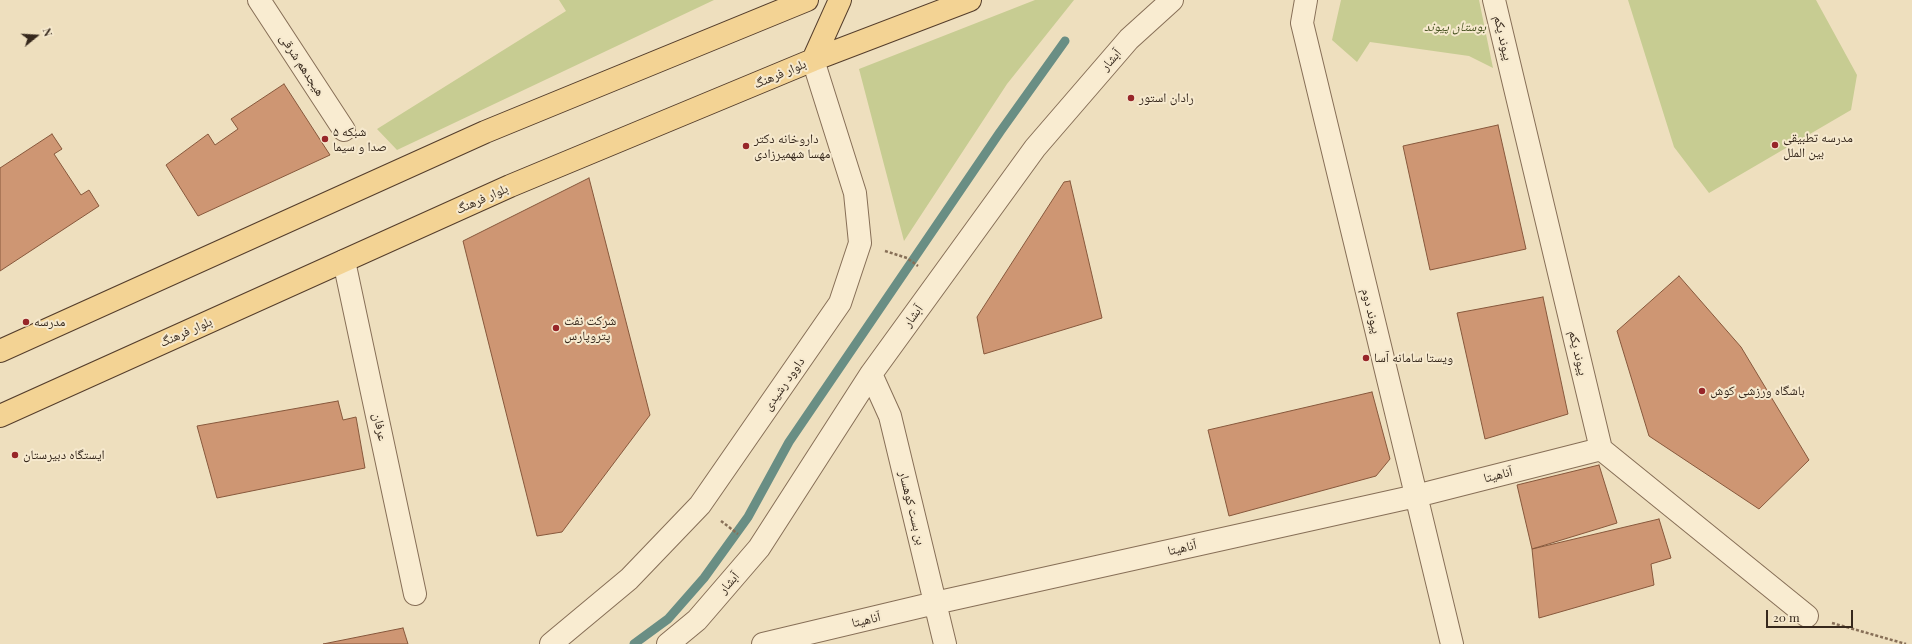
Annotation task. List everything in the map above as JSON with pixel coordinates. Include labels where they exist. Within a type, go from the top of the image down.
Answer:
[{"type":"main road","points":[[0,351],[485,132],[807,0]]},
{"type":"main road","points":[[814,60],[840,0]]},
{"type":"main road","name":"بلوار فرهنگ","points":[[0,416],[510,186],[814,60],[970,0]]},
{"type":"street","name":"هیجدهم شرقی","points":[[259,0],[344,130]]},
{"type":"street","name":"آبشار","points":[[668,644],[697,620],[759,548],[871,374],[1035,148],[1129,39],[1172,0]]},
{"type":"street","name":"پیوند دوم","points":[[1306,0],[1302,23],[1452,644]]},
{"type":"street","name":"پیوند یکم","points":[[1494,0],[1601,449]]},
{"type":"street","name":"داوود رشیدی","points":[[551,644],[629,579],[700,505],[840,303],[860,243],[856,200],[814,60]]},
{"type":"street","name":"عرفان","points":[[344,261],[415,594]]},
{"type":"street","name":"بن بست کوهسار","points":[[871,374],[890,416],[945,644]]},
{"type":"street","name":"آناهیتا","points":[[763,644],[935,603],[1416,496],[1601,449]]},
{"type":"street","points":[[1601,449],[1807,616]]},
{"type":"path","points":[[729,526],[742,537]]},
{"type":"path","points":[[1807,616],[1906,644]]},
{"type":"green space","points":[[559,0],[714,0],[397,150],[377,129],[566,11]]},
{"type":"green space","points":[[1035,0],[1074,0],[1007,84],[904,241],[859,69]]},
{"type":"green space","name":"بوستان پیوند","points":[[1341,0],[1479,0],[1493,68],[1469,56],[1370,42],[1357,62],[1332,40]]},
{"type":"green space","points":[[1628,0],[1816,0],[1857,75],[1851,110],[1709,193],[1674,147]]},
{"type":"building","points":[[284,84],[330,155],[198,216],[166,165],[208,134],[215,145],[238,129],[231,119]]},
{"type":"building","points":[[1498,125],[1526,249],[1430,270],[1403,146]]},
{"type":"building","points":[[52,134],[62,149],[54,154],[81,195],[89,190],[99,206],[0,271],[0,168]]},
{"type":"building","name":"شرکت نفت پتروپارس","points":[[589,178],[650,415],[562,532],[537,536],[463,241]]},
{"type":"building","points":[[1070,181],[1102,318],[984,354],[977,317],[1064,182]]},
{"type":"building","name":"باشگاه ورزشی کوش","points":[[1679,276],[1741,347],[1809,460],[1759,509],[1649,436],[1617,331]]},
{"type":"building","points":[[1543,297],[1568,414],[1485,439],[1457,313]]},
{"type":"building","points":[[1372,392],[1390,459],[1376,476],[1229,516],[1208,430]]},
{"type":"building","points":[[338,401],[343,420],[356,417],[365,468],[217,498],[197,426]]},
{"type":"building","points":[[1599,465],[1617,523],[1532,549],[1517,485]]},
{"type":"building","points":[[1659,519],[1671,558],[1651,564],[1654,585],[1539,618],[1532,549]]},
{"type":"building","points":[[403,628],[408,644],[323,644]]},
{"type":"waterway","points":[[634,644],[668,619],[704,578],[748,517],[789,442],[1000,132],[1065,41]]},
{"type":"place","name":"رادان استور","points":[[1131,98]]},
{"type":"place","name":"شبکه ۵ صدا و سیما","points":[[325,139]]},
{"type":"place","name":"مدرسه تطبیقی بین الملل","points":[[1775,145]]},
{"type":"place","name":"داروخانه دکتر مهسا شهمیرزادی","points":[[746,146]]},
{"type":"place","name":"مدرسه","points":[[26,322]]},
{"type":"place","name":"شرکت نفت پتروپارس","points":[[556,328]]},
{"type":"place","name":"ویستا سامانه آسا","points":[[1366,358]]},
{"type":"place","name":"باشگاه ورزشی کوش","points":[[1702,391]]},
{"type":"place","name":"ایستگاه دبیرستان","points":[[15,455]]}]
